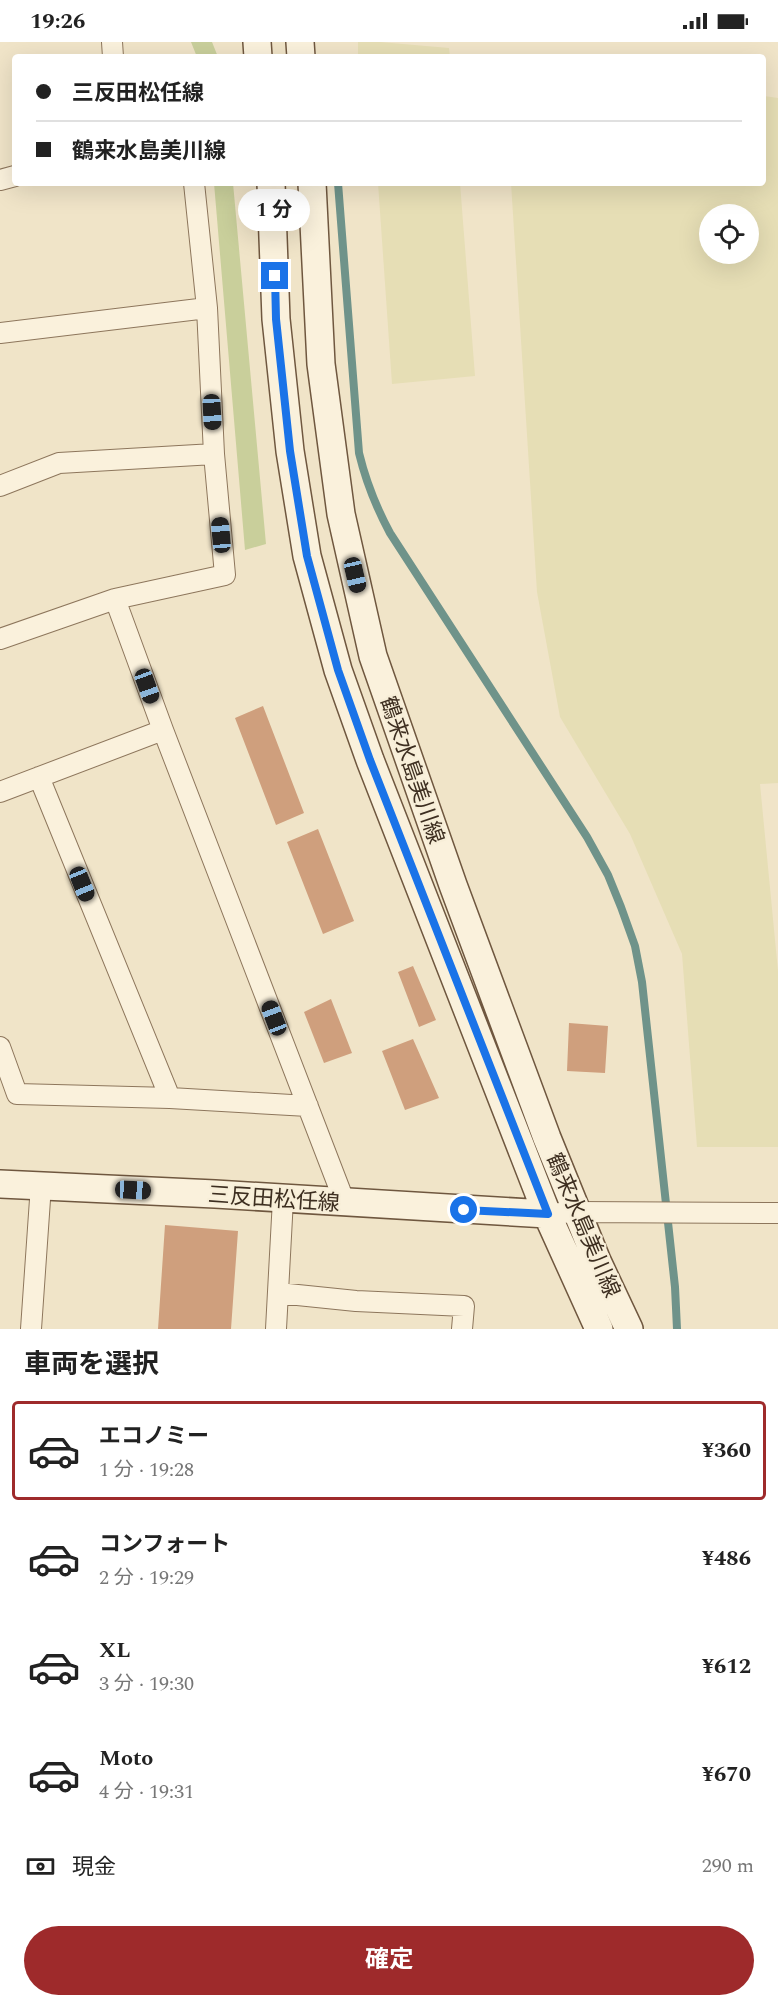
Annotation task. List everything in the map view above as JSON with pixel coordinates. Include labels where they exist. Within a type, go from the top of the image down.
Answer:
[{"type":"main road","name":"鶴来水島美川線","points":[[271,186],[276,319],[290,451],[307,556],[338,670],[370,760],[548,1214],[599,1329]]},
{"type":"main road","name":"鶴来水島美川線","points":[[312,186],[321,364],[341,514],[373,656],[453,885],[576,1212],[629,1329]]},
{"type":"main road","name":"三反田松任線","points":[[0,1184],[548,1214]]},
{"type":"street","points":[[0,639],[115,599],[225,575],[214,454],[207,308],[194,186]]},
{"type":"street","points":[[0,333],[207,308]]},
{"type":"street","points":[[0,486],[59,464],[214,454]]},
{"type":"street","points":[[115,599],[345,1203]]},
{"type":"street","points":[[0,792],[163,730]]},
{"type":"street","points":[[39,777],[170,1098]]},
{"type":"street","points":[[0,1047],[9,1094],[170,1098],[308,1106]]},
{"type":"street","points":[[31,1329],[41,1185]]},
{"type":"street","points":[[276,1329],[283,1199]]},
{"type":"street","points":[[548,1214],[576,1212],[778,1213]]},
{"type":"street","points":[[278,1293],[356,1301],[464,1306],[462,1329]]},
{"type":"shaded area","points":[[358,42],[380,42],[449,48],[450,54],[358,54]]},
{"type":"shaded area","points":[[766,96],[778,98],[778,783],[760,784],[778,971],[778,1147],[697,1147],[682,954],[630,834],[560,717],[537,592],[511,186],[766,186]]},
{"type":"shaded area","points":[[378,186],[460,186],[475,376],[392,384]]},
{"type":"green space","points":[[191,42],[212,42],[217,54],[196,54]]},
{"type":"green space","points":[[214,186],[233,186],[266,544],[245,550]]},
{"type":"building","points":[[263,706],[304,813],[276,825],[235,718]]},
{"type":"building","points":[[318,829],[354,921],[323,934],[287,842]]},
{"type":"building","points":[[413,966],[436,1020],[419,1027],[398,972]]},
{"type":"building","points":[[331,999],[352,1053],[324,1063],[304,1012]]},
{"type":"building","points":[[569,1023],[608,1026],[605,1073],[567,1071]]},
{"type":"building","points":[[413,1039],[439,1098],[405,1110],[382,1051]]},
{"type":"building","points":[[165,1225],[238,1231],[231,1329],[158,1329]]},
{"type":"waterway","points":[[338,186],[359,453],[372,494],[390,533],[587,837],[608,875],[635,946],[642,982],[675,1287],[677,1329]]},
{"type":"route","points":[[275,276],[276,319],[290,451],[307,556],[338,670],[370,760],[548,1214],[464,1210]]}]
